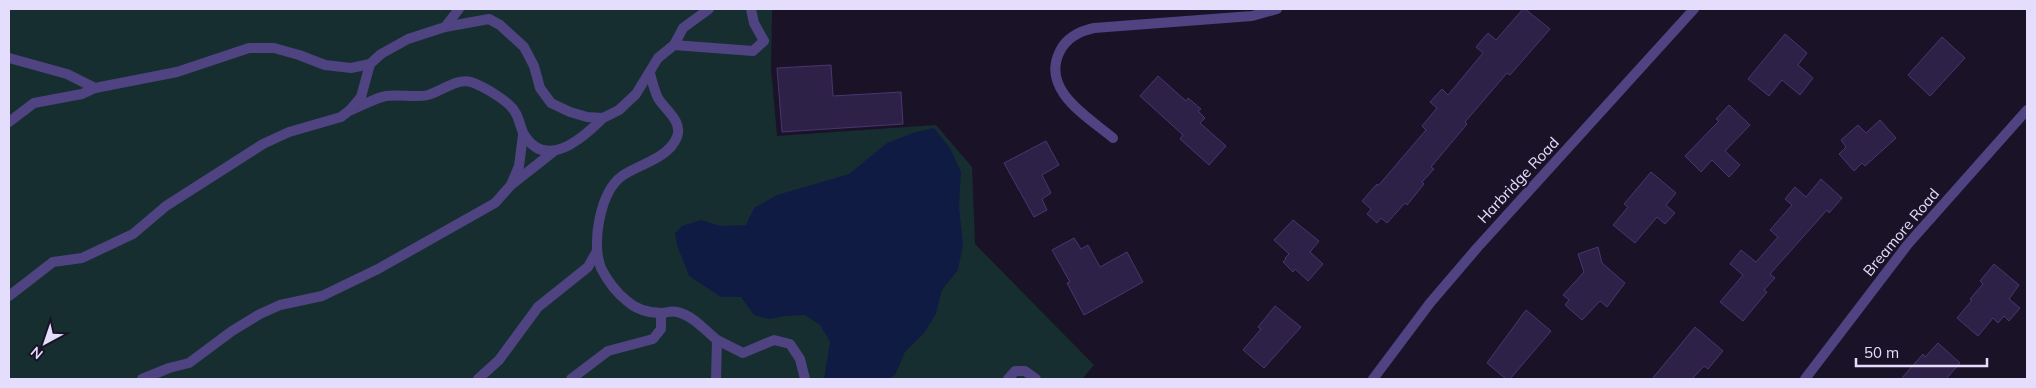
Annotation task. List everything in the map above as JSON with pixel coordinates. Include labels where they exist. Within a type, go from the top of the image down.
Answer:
[{"type":"street","points":[[445,27],[459,9]]},
{"type":"street","points":[[142,379],[169,368],[188,363],[232,331],[260,314],[280,305],[322,296],[378,269],[495,203],[511,185],[553,152],[570,144],[593,128],[603,118],[619,110],[636,94],[658,58],[674,46],[683,28],[709,9]]},
{"type":"street","points":[[674,46],[753,51],[764,41],[754,23],[751,9]]},
{"type":"street","points":[[1113,138],[1070,102],[1060,89],[1055,66],[1060,50],[1070,38],[1085,30],[1094,28],[1252,16],[1277,9]]},
{"type":"street","name":"Harbridge Road","points":[[1372,379],[1430,303],[1476,248],[1694,9]]},
{"type":"street","points":[[9,122],[34,103],[82,94],[95,88],[177,72],[249,48],[274,48],[300,55],[325,65],[351,68],[370,64],[381,54],[408,39],[445,27],[489,19],[500,25],[524,47],[534,66],[540,88],[551,103],[570,112],[587,117],[603,118]]},
{"type":"street","points":[[9,58],[67,74],[95,88]]},
{"type":"street","points":[[9,296],[53,262],[82,258],[133,234],[166,206],[263,144],[289,132],[340,117],[350,110],[361,98],[370,64]]},
{"type":"street","points":[[650,73],[659,99],[676,121],[678,136],[670,148],[621,177],[610,190],[604,203],[598,230],[597,251],[601,268],[614,288],[627,302],[640,311],[661,313],[676,311],[697,322],[717,340],[743,353],[774,340],[790,344],[800,359],[805,379]]},
{"type":"street","points":[[350,110],[385,96],[426,95],[462,81],[471,82],[490,91],[514,110],[522,124],[523,135],[519,166],[511,185]]},
{"type":"street","name":"Breamore Road","points":[[1805,379],[1908,244],[2027,110]]},
{"type":"street","points":[[523,135],[543,152],[553,152]]},
{"type":"street","points":[[478,379],[499,360],[538,307],[588,267],[597,251]]},
{"type":"street","points":[[570,379],[608,351],[653,339],[661,329],[661,313]]},
{"type":"street","points":[[716,379],[717,340]]},
{"type":"street","points":[[1008,379],[1015,372],[1025,371],[1036,379]]},
{"type":"green space","points":[[9,9],[772,9],[771,68],[777,136],[936,125],[972,167],[975,244],[1094,365],[1082,379],[9,379]]},
{"type":"water","points":[[934,128],[950,148],[961,172],[959,207],[963,245],[958,270],[942,290],[936,314],[924,333],[905,352],[895,375],[889,379],[824,379],[830,342],[820,325],[805,315],[769,319],[754,315],[741,297],[721,297],[689,276],[677,245],[675,233],[682,226],[701,220],[721,226],[746,225],[754,208],[777,195],[849,174],[887,143],[913,133]]},
{"type":"building","points":[[1523,9],[1550,29],[1510,75],[1507,73],[1465,122],[1467,124],[1431,167],[1434,169],[1422,182],[1424,184],[1407,205],[1405,203],[1387,223],[1381,218],[1377,223],[1367,214],[1371,209],[1362,201],[1377,184],[1378,186],[1426,130],[1422,126],[1437,108],[1430,102],[1442,89],[1448,95],[1483,53],[1476,47],[1488,33],[1496,40]]},
{"type":"building","points":[[1785,34],[1807,53],[1798,65],[1813,78],[1800,95],[1782,80],[1769,96],[1748,79]]},
{"type":"building","points":[[1942,37],[1965,58],[1930,96],[1908,75]]},
{"type":"building","points":[[831,65],[833,96],[901,92],[903,124],[782,132],[777,68]]},
{"type":"building","points":[[1158,76],[1186,101],[1188,98],[1201,109],[1198,111],[1205,118],[1200,123],[1226,146],[1209,165],[1180,139],[1183,135],[1140,96]]},
{"type":"building","points":[[1729,105],[1750,125],[1725,151],[1740,165],[1729,177],[1712,160],[1701,172],[1685,156],[1719,121],[1716,119]]},
{"type":"building","points":[[1880,120],[1896,138],[1865,166],[1862,163],[1854,171],[1839,154],[1846,147],[1841,140],[1858,125],[1866,133]]},
{"type":"building","points":[[1046,141],[1059,165],[1042,175],[1051,193],[1042,199],[1047,210],[1034,217],[1004,163]]},
{"type":"building","points":[[1651,172],[1676,193],[1666,205],[1675,213],[1665,224],[1657,217],[1635,243],[1613,225],[1628,207],[1624,204]]},
{"type":"building","points":[[1821,179],[1842,198],[1829,213],[1827,210],[1770,274],[1775,278],[1764,290],[1767,292],[1743,321],[1720,302],[1743,275],[1730,264],[1741,250],[1756,262],[1778,237],[1770,230],[1792,205],[1785,199],[1795,187],[1806,197]]},
{"type":"building","points":[[1293,220],[1319,241],[1310,252],[1323,264],[1308,281],[1295,269],[1293,272],[1283,262],[1289,254],[1274,240]]},
{"type":"building","points":[[1074,238],[1081,249],[1088,245],[1100,267],[1127,252],[1143,282],[1084,315],[1067,283],[1070,282],[1052,250]]},
{"type":"building","points":[[1598,247],[1602,263],[1625,283],[1607,307],[1600,301],[1582,320],[1565,305],[1569,300],[1563,295],[1584,272],[1578,254]]},
{"type":"building","points":[[1994,264],[2019,285],[2009,299],[2020,308],[2009,321],[2004,316],[1998,323],[1993,318],[1978,336],[1957,318],[1983,284],[1980,281]]},
{"type":"building","points":[[1275,306],[1301,327],[1264,368],[1243,350],[1261,329],[1258,327]]},
{"type":"building","points":[[1526,310],[1551,331],[1510,379],[1506,379],[1487,363]]},
{"type":"building","points":[[1695,327],[1723,351],[1708,369],[1704,366],[1692,379],[1652,379]]},
{"type":"building","points":[[1938,343],[1960,363],[1946,379],[1901,379],[1923,354],[1925,357]]}]
